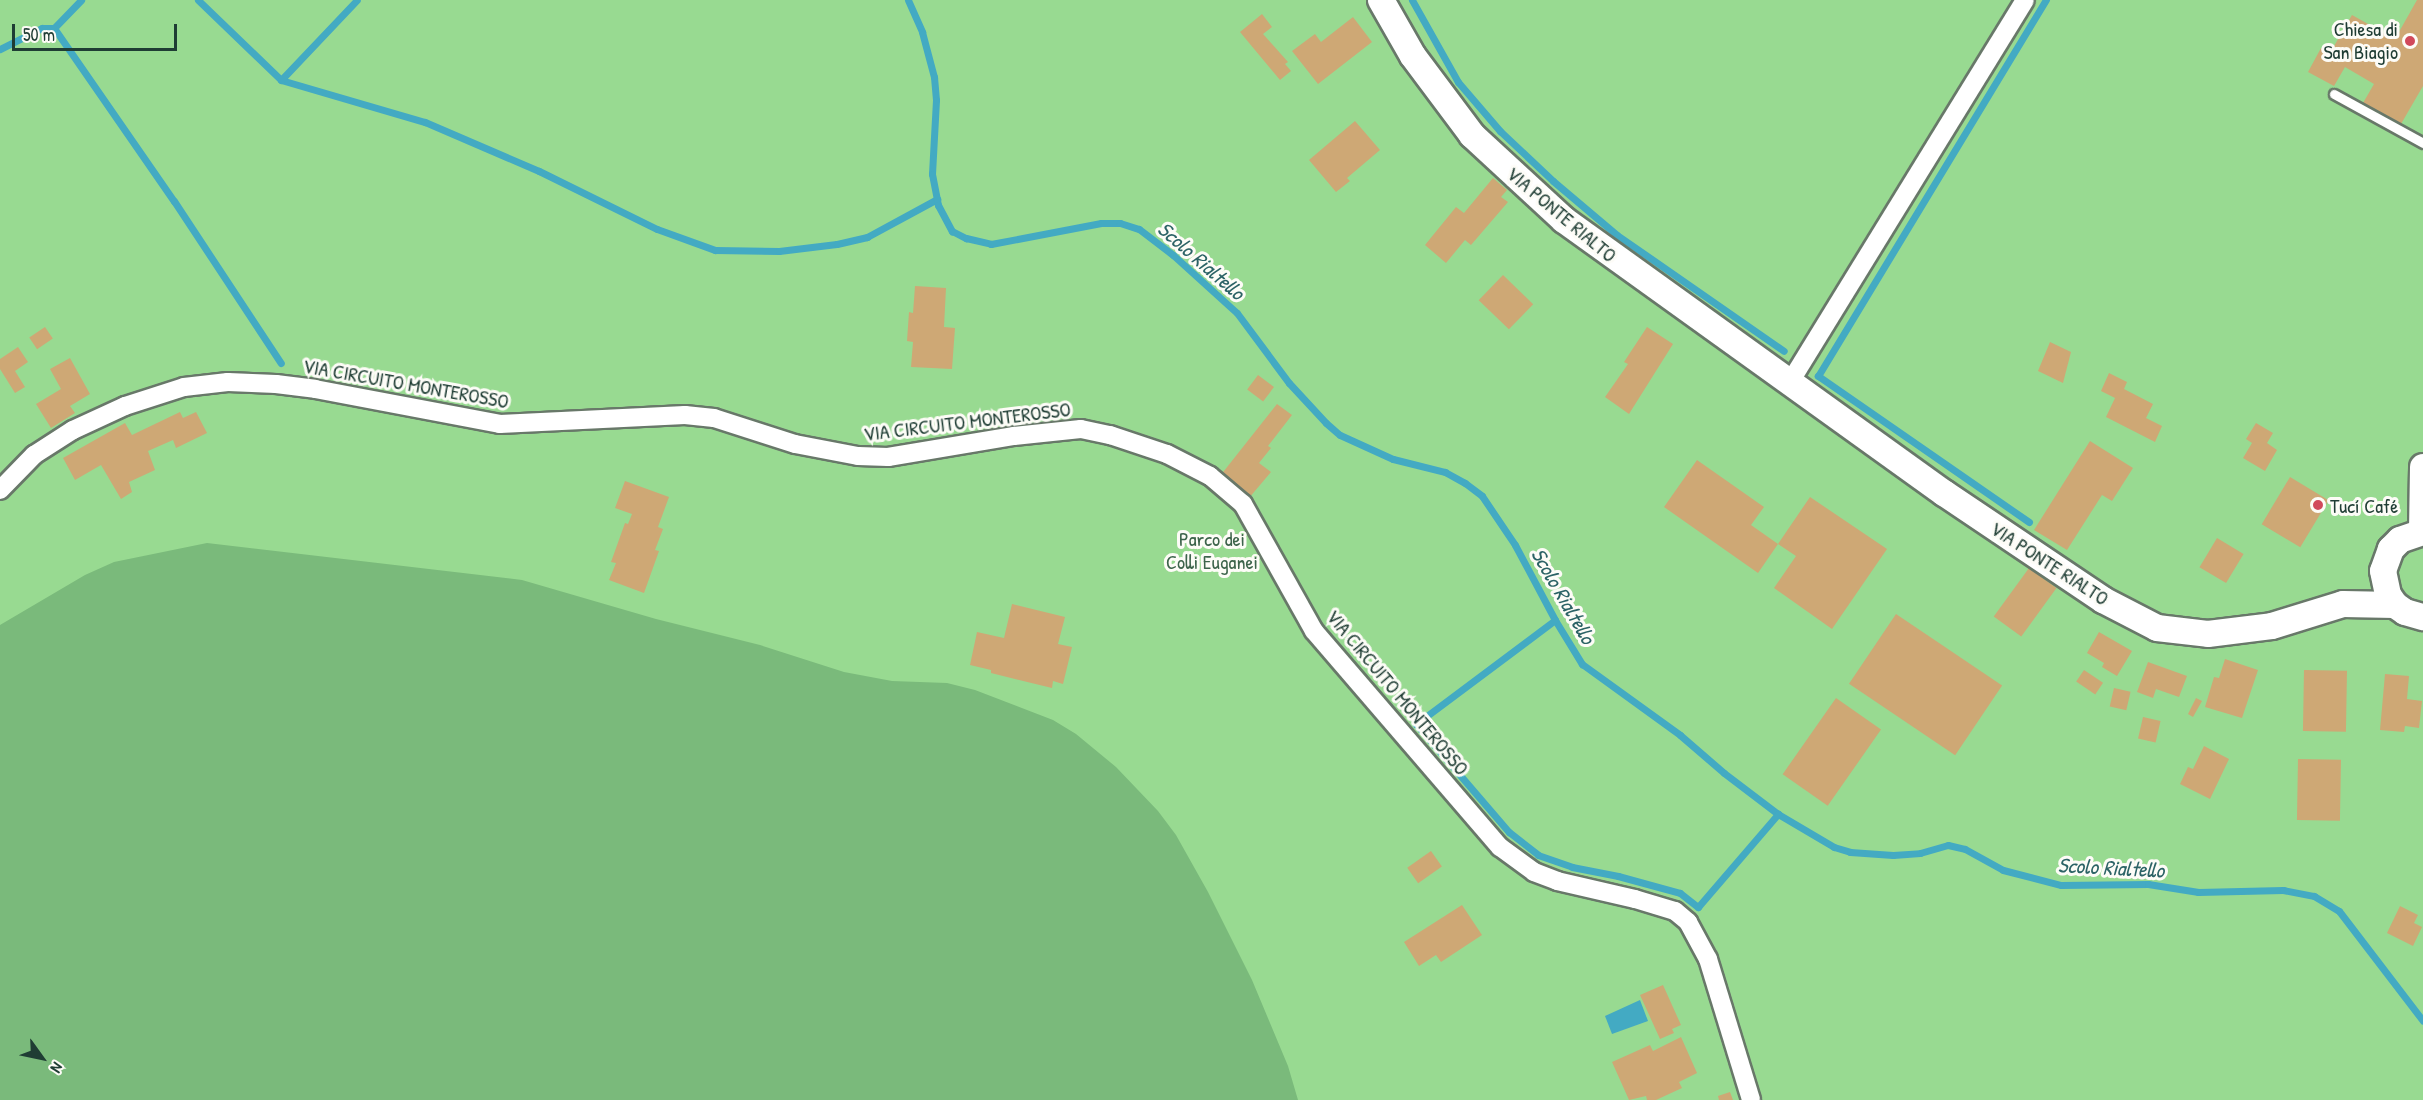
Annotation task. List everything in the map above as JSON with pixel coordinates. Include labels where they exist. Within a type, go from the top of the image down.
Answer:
[{"type":"main road","name":"VIA PONTE RIALTO","points":[[1381,0],[1434,86],[1472,135],[1564,220],[1944,493],[2103,600],[2157,628],[2208,634],[2272,626],[2343,604],[2395,605]]},
{"type":"main road","points":[[2423,467],[2423,532],[2410,535],[2396,545],[2386,560],[2383,571],[2388,595],[2395,605],[2405,612],[2423,617]]},
{"type":"main road","name":"VIA PONTE RIALTO","points":[[2343,604],[2383,571]]},
{"type":"street","points":[[1791,382],[2025,0]]},
{"type":"street","name":"VIA CIRCUITO MONTEROSSO","points":[[0,490],[34,455],[73,430],[125,406],[184,387],[228,382],[276,384],[315,389],[500,424],[685,415],[704,417],[738,425],[795,444],[858,456],[888,457],[1014,436],[1081,429],[1110,435],[1167,454],[1210,476],[1243,504],[1314,631],[1500,847],[1534,872],[1557,880],[1635,898],[1675,911],[1688,922],[1708,959],[1751,1100]]},
{"type":"lane","points":[[2334,94],[2423,143]]},
{"type":"green space","name":"Parco dei Colli Euganei","points":[[0,0],[2423,0],[2423,1100],[0,1100]]},
{"type":"green space","points":[[207,543],[522,580],[656,619],[760,645],[844,672],[892,681],[947,683],[975,690],[1053,720],[1076,734],[1116,767],[1158,811],[1176,835],[1208,892],[1252,980],[1288,1066],[1298,1100],[0,1100],[0,625],[85,575],[114,562]]},
{"type":"water","points":[[1640,1000],[1648,1021],[1612,1034],[1605,1016]]},
{"type":"building","points":[[2417,0],[2423,0],[2423,86],[2401,124],[2363,103],[2374,84],[2345,67],[2334,86],[2308,72],[2321,48],[2330,53],[2352,15],[2395,39]]},
{"type":"building","points":[[1262,14],[1272,27],[1263,34],[1288,62],[1285,64],[1291,71],[1280,80],[1240,32]]},
{"type":"building","points":[[1353,17],[1372,42],[1318,84],[1292,51],[1315,34],[1321,42]]},
{"type":"building","points":[[1355,121],[1380,150],[1347,178],[1350,181],[1336,192],[1309,160]]},
{"type":"building","points":[[1493,178],[1507,190],[1501,197],[1508,202],[1471,245],[1465,240],[1446,263],[1425,245],[1456,207],[1464,213]]},
{"type":"building","points":[[1503,275],[1533,304],[1509,329],[1479,300]]},
{"type":"building","points":[[915,286],[946,288],[944,327],[955,328],[952,369],[911,367],[913,342],[907,341],[909,312],[913,313]]},
{"type":"building","points":[[45,327],[53,339],[37,349],[29,338]]},
{"type":"building","points":[[1647,327],[1673,344],[1629,414],[1605,397],[1628,364],[1624,362]]},
{"type":"building","points":[[2050,342],[2071,352],[2063,383],[2038,371]]},
{"type":"building","points":[[18,347],[28,362],[15,371],[25,387],[15,393],[0,369],[0,359]]},
{"type":"building","points":[[70,358],[90,394],[70,406],[75,413],[51,428],[36,404],[61,389],[50,369]]},
{"type":"building","points":[[2109,373],[2127,382],[2124,389],[2153,404],[2146,418],[2162,426],[2155,442],[2106,417],[2115,398],[2101,391]]},
{"type":"building","points":[[1258,375],[1274,387],[1263,401],[1247,389]]},
{"type":"building","points":[[1277,404],[1292,415],[1268,446],[1271,448],[1259,463],[1271,472],[1249,498],[1220,476]]},
{"type":"building","points":[[180,412],[183,418],[196,412],[207,433],[176,448],[173,440],[148,451],[155,470],[129,482],[132,492],[121,499],[101,465],[75,480],[63,458],[125,423],[132,435]]},
{"type":"building","points":[[2256,423],[2273,433],[2267,443],[2277,450],[2265,471],[2243,458],[2252,443],[2246,439]]},
{"type":"building","points":[[2090,441],[2133,468],[2112,501],[2102,495],[2067,550],[2034,530]]},
{"type":"building","points":[[1697,460],[1764,507],[1751,525],[1778,544],[1758,573],[1664,507]]},
{"type":"building","points":[[2290,477],[2329,500],[2300,547],[2262,524]]},
{"type":"building","points":[[625,481],[669,497],[658,527],[663,529],[655,550],[659,551],[644,593],[609,580],[616,563],[611,562],[625,523],[628,524],[632,514],[615,508]]},
{"type":"building","points":[[1810,497],[1887,549],[1832,629],[1774,588],[1796,556],[1778,544]]},
{"type":"building","points":[[2217,538],[2244,554],[2226,583],[2199,567]]},
{"type":"building","points":[[2029,568],[2057,588],[2021,637],[1994,617]]},
{"type":"building","points":[[1012,604],[1065,617],[1058,644],[1072,647],[1063,684],[1053,681],[1052,688],[991,673],[991,670],[970,665],[977,632],[1004,638]]},
{"type":"building","points":[[1896,614],[2002,686],[1955,755],[1849,684]]},
{"type":"building","points":[[2099,632],[2132,651],[2117,676],[2102,667],[2104,663],[2087,653]]},
{"type":"building","points":[[2225,659],[2258,670],[2242,718],[2205,707],[2214,677],[2219,678]]},
{"type":"building","points":[[2148,662],[2187,676],[2179,697],[2156,689],[2153,698],[2137,692]]},
{"type":"building","points":[[2084,670],[2103,683],[2095,694],[2076,682]]},
{"type":"building","points":[[2304,670],[2347,671],[2346,732],[2303,731]]},
{"type":"building","points":[[2385,674],[2409,676],[2407,699],[2422,701],[2419,728],[2405,726],[2404,732],[2380,730]]},
{"type":"building","points":[[2114,688],[2131,692],[2126,710],[2110,707]]},
{"type":"building","points":[[1836,698],[1881,730],[1828,806],[1783,774]]},
{"type":"building","points":[[2196,698],[2202,701],[2193,717],[2188,714]]},
{"type":"building","points":[[2143,717],[2161,721],[2156,742],[2138,738]]},
{"type":"building","points":[[2204,746],[2229,759],[2210,799],[2180,784],[2188,767],[2193,769]]},
{"type":"building","points":[[2298,759],[2341,760],[2340,821],[2297,820]]},
{"type":"building","points":[[1431,851],[1442,867],[1418,883],[1407,868]]},
{"type":"building","points":[[1462,905],[1482,935],[1441,962],[1436,955],[1419,966],[1404,942]]},
{"type":"building","points":[[2400,906],[2418,915],[2414,923],[2422,927],[2413,946],[2387,933]]},
{"type":"building","points":[[1663,985],[1681,1025],[1672,1029],[1674,1033],[1660,1039],[1640,995]]},
{"type":"building","points":[[1681,1037],[1697,1073],[1679,1082],[1682,1088],[1656,1100],[1647,1100],[1646,1096],[1629,1100],[1612,1062],[1650,1045],[1653,1051]]},
{"type":"building","points":[[1730,1092],[1733,1100],[1719,1100],[1718,1096]]},
{"type":"waterway","points":[[0,49],[42,28],[54,28],[81,0]]},
{"type":"waterway","points":[[198,0],[281,80],[425,122],[539,171],[657,229],[715,250],[779,251],[837,244],[867,237],[937,199]]},
{"type":"waterway","points":[[281,80],[357,0]]},
{"type":"waterway","name":"Scolo Rialtello","points":[[908,0],[922,32],[934,77],[936,100],[932,174],[938,205],[952,231],[966,238],[991,244],[1101,223],[1120,223],[1139,229],[1173,255],[1237,313],[1289,383],[1340,435],[1393,459],[1445,472],[1482,496],[1515,545],[1555,620],[1582,664],[1680,735],[1724,773],[1778,814],[1834,847],[1850,852],[1893,855],[1920,853],[1948,845],[1965,849],[2003,870],[2061,885],[2148,884],[2198,892],[2283,890],[2314,896],[2339,911],[2423,1021]]},
{"type":"waterway","points":[[1412,0],[1458,82],[1500,131],[1553,181],[1617,235],[1784,351]]},
{"type":"waterway","points":[[2029,522],[1818,376],[2046,0]]},
{"type":"waterway","points":[[54,28],[174,201],[281,363]]},
{"type":"waterway","points":[[1555,620],[1416,724],[1509,832],[1538,855],[1572,867],[1618,876],[1680,893],[1698,907],[1778,814]]},
{"type":"place","name":"Chiesa di San Biagio","points":[[2410,41]]},
{"type":"place","name":"Tucí Café","points":[[2318,505]]}]
